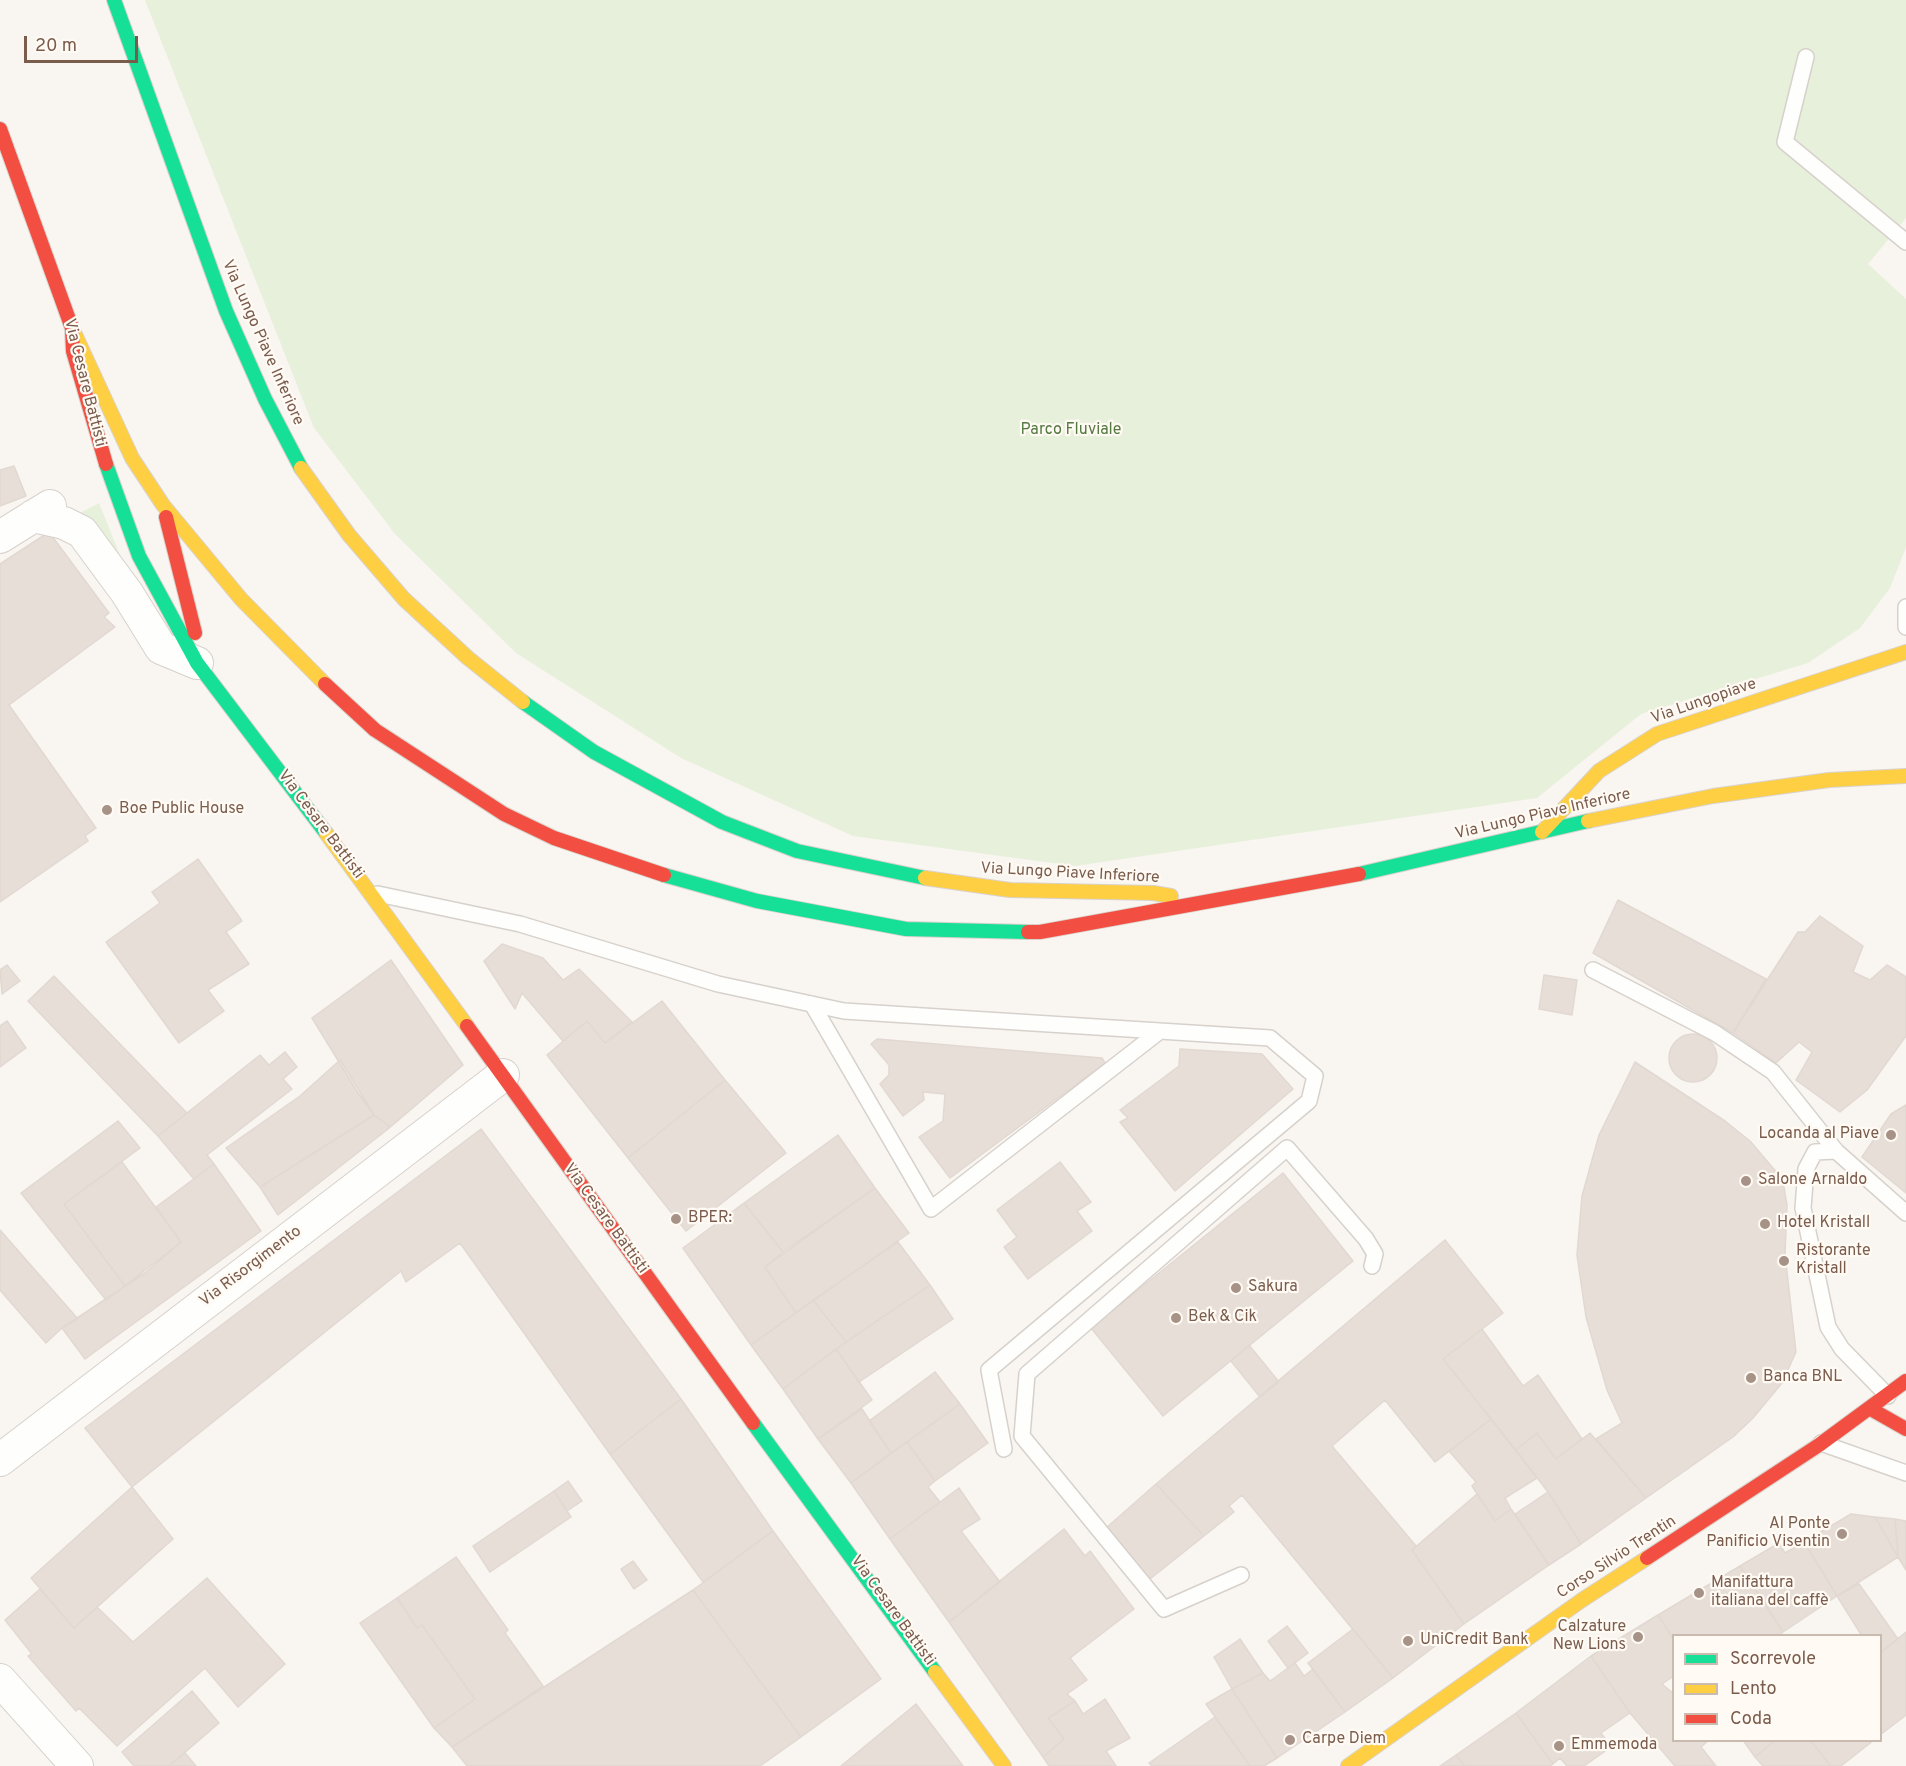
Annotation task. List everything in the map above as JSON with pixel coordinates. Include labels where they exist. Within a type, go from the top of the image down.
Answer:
[{"type":"main road","name":"Via Lungo Piave Inferiore","points":[[114,0],[226,310],[265,399],[302,470],[350,535],[404,599],[468,658],[536,713],[612,762],[722,822],[797,851],[944,882],[1010,890],[1153,893],[1189,904]]},
{"type":"main road","name":"Via Cesare Battisti","points":[[0,129],[72,328],[73,351],[87,404],[128,525],[140,556],[201,668],[372,893],[696,1345],[1004,1766]]},
{"type":"main road","name":"Via Lungo Piave Inferiore","points":[[72,328],[132,458],[163,505],[241,599],[375,730],[504,814],[555,838],[671,878],[757,901],[906,929],[1040,932],[1353,875],[1637,810],[1778,786],[1906,776]]},
{"type":"main road","name":"Via Cesare Battisti","points":[[163,505],[201,668]]},
{"type":"main road","name":"Via Lungopiave","points":[[1542,832],[1599,771],[1657,734],[1906,652]]},
{"type":"main road","name":"Corso Silvio Trentin","points":[[1348,1766],[1582,1599],[1821,1443],[1906,1381]]},
{"type":"main road","points":[[1869,1408],[1906,1429]]},
{"type":"street","points":[[0,537],[44,510],[82,532],[127,593],[161,648],[201,668]]},
{"type":"street","name":"Via Risorgimento","points":[[0,1460],[503,1075]]},
{"type":"street","points":[[0,1680],[78,1766]]},
{"type":"lane","points":[[1806,57],[1785,142],[1906,242]]},
{"type":"lane","points":[[1906,607],[1906,627]]},
{"type":"lane","points":[[372,893],[520,924],[718,984],[844,1011],[1270,1038],[1315,1076],[1309,1101],[989,1371],[1004,1449]]},
{"type":"lane","points":[[1593,970],[1715,1033],[1773,1072],[1836,1151],[1906,1214]]},
{"type":"lane","points":[[812,1004],[930,1209],[1160,1031]]},
{"type":"lane","points":[[1241,1575],[1164,1610],[1022,1436],[1027,1374],[1287,1148],[1366,1239],[1375,1254],[1372,1266]]},
{"type":"lane","points":[[1836,1151],[1815,1152],[1806,1169],[1803,1208],[1828,1327],[1842,1348],[1888,1396]]},
{"type":"lane","points":[[1821,1443],[1906,1473]]},
{"type":"green space","name":"Parco Fluviale","points":[[145,0],[1906,0],[1906,218],[1868,264],[1906,299],[1906,547],[1890,588],[1860,628],[1808,663],[1641,714],[1537,798],[1075,866],[853,836],[681,758],[516,653],[395,534],[314,428]]},
{"type":"green space","points":[[99,503],[128,575],[70,518]]},
{"type":"building","points":[[14,466],[26,496],[0,506],[0,470]]},
{"type":"building","points":[[49,532],[109,613],[104,617],[115,627],[9,705],[96,828],[85,836],[88,841],[0,902],[0,564]]},
{"type":"building","points":[[198,859],[242,921],[226,932],[249,964],[208,990],[224,1011],[179,1043],[106,942],[160,903],[152,892]]},
{"type":"building","points":[[1618,900],[1766,979],[1733,1033],[1593,953]]},
{"type":"building","points":[[1820,916],[1863,946],[1853,972],[1870,980],[1887,965],[1906,977],[1906,1036],[1867,1090],[1840,1112],[1796,1080],[1812,1052],[1799,1042],[1776,1063],[1733,1033],[1798,932],[1805,932]]},
{"type":"building","points":[[502,944],[543,958],[563,980],[579,969],[632,1022],[605,1043],[587,1021],[563,1041],[522,993],[515,1009],[484,961]]},
{"type":"building","points":[[391,960],[463,1065],[388,1129],[389,1126],[374,1115],[358,1093],[312,1018]]},
{"type":"building","points":[[7,965],[20,981],[2,994],[0,970]]},
{"type":"building","points":[[1544,975],[1577,980],[1572,1015],[1539,1009]]},
{"type":"building","points":[[54,976],[187,1113],[158,1136],[28,1001]]},
{"type":"building","points":[[662,1001],[725,1080],[628,1158],[547,1055],[587,1021],[605,1043]]},
{"type":"building","points":[[7,1021],[26,1048],[0,1067],[0,1026]]},
{"type":"building","points":[[1688,1034],[1698,1034],[1710,1041],[1717,1053],[1717,1063],[1710,1075],[1698,1082],[1688,1082],[1673,1071],[1669,1063],[1669,1053],[1680,1038]]},
{"type":"building","points":[[877,1039],[1102,1058],[1105,1063],[950,1178],[919,1137],[943,1121],[945,1094],[923,1092],[924,1100],[903,1116],[880,1084],[889,1075],[889,1065],[871,1044]]},
{"type":"building","points":[[1180,1049],[1262,1054],[1293,1089],[1175,1191],[1120,1122],[1128,1118],[1120,1110],[1179,1066]]},
{"type":"building","points":[[285,1052],[297,1067],[283,1079],[292,1089],[207,1155],[214,1164],[194,1179],[158,1136],[260,1055],[269,1065]]},
{"type":"building","points":[[340,1060],[374,1115],[260,1187],[226,1148],[300,1096]]},
{"type":"building","points":[[1635,1062],[1725,1121],[1750,1141],[1778,1174],[1784,1187],[1787,1205],[1785,1254],[1796,1352],[1782,1383],[1753,1418],[1733,1437],[1646,1498],[1596,1439],[1622,1423],[1607,1390],[1586,1317],[1577,1255],[1582,1196],[1599,1135]]},
{"type":"building","points":[[725,1080],[786,1153],[686,1231],[628,1158]]},
{"type":"building","name":"Locanda al Piave","points":[[1906,1105],[1906,1193],[1862,1157],[1891,1114]]},
{"type":"building","points":[[374,1115],[389,1126],[388,1129],[278,1215],[260,1187]]},
{"type":"building","points":[[118,1121],[140,1148],[64,1204],[125,1286],[106,1300],[21,1193]]},
{"type":"building","points":[[481,1129],[681,1399],[610,1454],[460,1243],[406,1282],[401,1271],[132,1487],[85,1428]]},
{"type":"building","points":[[838,1135],[875,1188],[783,1252],[744,1203]]},
{"type":"building","points":[[122,1162],[181,1242],[125,1286],[64,1204]]},
{"type":"building","points":[[1060,1162],[1091,1202],[1077,1211],[1092,1231],[1028,1279],[1004,1247],[1017,1237],[997,1210]]},
{"type":"building","points":[[214,1164],[261,1231],[85,1359],[62,1328],[145,1273],[181,1242],[156,1207]]},
{"type":"building","points":[[1283,1173],[1353,1261],[1163,1416],[1091,1328]]},
{"type":"building","points":[[875,1188],[909,1233],[796,1313],[765,1267]]},
{"type":"building","points":[[744,1203],[783,1252],[765,1267],[796,1313],[751,1345],[683,1248]]},
{"type":"building","points":[[0,1230],[78,1319],[62,1328],[46,1343],[0,1290]]},
{"type":"building","points":[[1445,1240],[1503,1313],[1443,1359],[1491,1419],[1435,1462],[1385,1400],[1332,1446],[1416,1546],[1412,1550],[1464,1624],[1393,1678],[1242,1495],[1229,1506],[1234,1512],[1204,1536],[1156,1484]]},
{"type":"building","points":[[898,1242],[930,1285],[846,1342],[813,1300]]},
{"type":"building","points":[[930,1285],[953,1319],[859,1382],[836,1349]]},
{"type":"building","points":[[813,1300],[846,1342],[783,1389],[751,1345]]},
{"type":"building","points":[[1482,1329],[1523,1386],[1538,1375],[1582,1439],[1556,1459],[1537,1433],[1516,1450],[1443,1359]]},
{"type":"building","points":[[1249,1345],[1279,1382],[1260,1397],[1231,1361]]},
{"type":"building","points":[[836,1349],[872,1400],[818,1439],[783,1389]]},
{"type":"building","points":[[935,1372],[960,1404],[891,1453],[869,1421]]},
{"type":"building","points":[[681,1399],[773,1531],[703,1582],[610,1454]]},
{"type":"building","points":[[960,1404],[988,1443],[935,1481],[907,1442]]},
{"type":"building","points":[[862,1409],[891,1453],[851,1483],[818,1439]]},
{"type":"building","points":[[1491,1419],[1537,1478],[1505,1498],[1511,1509],[1495,1521],[1472,1486],[1476,1482],[1449,1451]]},
{"type":"building","points":[[1537,1433],[1556,1459],[1590,1433],[1646,1498],[1581,1544],[1548,1492],[1516,1450]]},
{"type":"building","points":[[907,1442],[935,1481],[928,1487],[940,1502],[890,1539],[851,1483]]},
{"type":"building","points":[[568,1481],[582,1501],[567,1511],[554,1491]]},
{"type":"building","points":[[1156,1484],[1204,1536],[1150,1579],[1105,1529]]},
{"type":"building","points":[[132,1487],[173,1539],[74,1628],[31,1578]]},
{"type":"building","points":[[959,1488],[980,1519],[961,1531],[1000,1582],[949,1622],[890,1539]]},
{"type":"building","points":[[554,1491],[571,1517],[490,1572],[473,1546]]},
{"type":"building","points":[[1548,1492],[1581,1544],[1549,1565],[1515,1514]]},
{"type":"building","points":[[1477,1494],[1495,1521],[1511,1509],[1549,1565],[1464,1624],[1412,1550]]},
{"type":"building","points":[[1851,1514],[1875,1517],[1898,1557],[1837,1596],[1804,1542]]},
{"type":"building","points":[[1875,1517],[1895,1519],[1898,1557]]},
{"type":"building","points":[[1895,1519],[1906,1521],[1906,1570],[1898,1557]]},
{"type":"building","points":[[1064,1529],[1085,1556],[1090,1551],[1134,1609],[1070,1658],[1087,1680],[1067,1694],[1075,1701],[1048,1718],[1064,1739],[1043,1757],[949,1622]]},
{"type":"building","points":[[773,1531],[881,1679],[801,1737],[693,1590]]},
{"type":"building","points":[[1804,1542],[1837,1596],[1783,1632],[1740,1566],[1779,1543],[1785,1553]]},
{"type":"building","points":[[456,1557],[508,1630],[505,1633],[543,1686],[452,1747],[434,1728],[475,1699],[422,1625],[417,1628],[397,1598]]},
{"type":"building","points":[[633,1561],[647,1580],[634,1589],[621,1569]]},
{"type":"building","points":[[1740,1566],[1783,1632],[1780,1634],[1672,1634],[1672,1637],[1658,1615]]},
{"type":"building","points":[[207,1578],[285,1664],[238,1707],[205,1668],[117,1746],[79,1708],[76,1711],[28,1656],[32,1654],[5,1620],[40,1589],[74,1628],[97,1607],[133,1642]]},
{"type":"building","points":[[1859,1584],[1898,1639],[1882,1651],[1882,1634],[1861,1634],[1837,1596]]},
{"type":"building","points":[[693,1590],[801,1737],[760,1766],[467,1766],[452,1747]]},
{"type":"building","points":[[397,1598],[417,1628],[422,1625],[475,1699],[434,1728],[360,1623]]},
{"type":"building","points":[[1658,1615],[1672,1637],[1672,1677],[1662,1684],[1672,1692],[1672,1742],[1707,1742],[1701,1747],[1716,1766],[1675,1766],[1630,1713],[1591,1656]]},
{"type":"building","points":[[1287,1626],[1308,1653],[1288,1668],[1268,1641]]},
{"type":"building","points":[[1353,1629],[1393,1678],[1345,1712],[1308,1663]]},
{"type":"building","points":[[1906,1632],[1906,1715],[1882,1733],[1882,1651]]},
{"type":"building","points":[[1240,1639],[1263,1673],[1232,1689],[1214,1657]]},
{"type":"building","points":[[1591,1656],[1630,1713],[1601,1733],[1611,1747],[1584,1766],[1567,1766],[1560,1758],[1553,1764],[1516,1713]]},
{"type":"building","points":[[1295,1663],[1304,1676],[1313,1669],[1345,1712],[1277,1758],[1232,1689],[1263,1673],[1270,1681]]},
{"type":"building","points":[[1232,1689],[1277,1758],[1264,1766],[1250,1766],[1206,1704]]},
{"type":"building","points":[[192,1691],[219,1723],[169,1766],[134,1766],[122,1752]]},
{"type":"building","points":[[1105,1699],[1130,1738],[1106,1751],[1116,1766],[1049,1766],[1043,1757],[1064,1739],[1048,1718],[1075,1701],[1083,1714]]},
{"type":"building","points":[[916,1704],[963,1766],[841,1766]]},
{"type":"building","points":[[1516,1713],[1553,1764],[1550,1766],[1465,1766],[1456,1755]]},
{"type":"building","points":[[1215,1717],[1250,1766],[1152,1766],[1149,1763]]},
{"type":"building","points":[[1744,1742],[1773,1742],[1755,1757]]},
{"type":"building","points":[[1773,1742],[1812,1742],[1831,1766],[1763,1766],[1755,1757]]},
{"type":"building","points":[[1812,1742],[1871,1742],[1841,1766],[1831,1766]]},
{"type":"building","points":[[185,1753],[196,1766],[169,1766]]},
{"type":"building","points":[[1456,1755],[1465,1766],[1440,1766]]},
{"type":"traffic: fast","points":[[114,0],[226,311],[265,399],[301,468]]},
{"type":"traffic: fast","points":[[106,464],[139,556],[197,663],[326,833]]},
{"type":"traffic: fast","points":[[523,702],[594,752],[722,822],[797,851],[925,878]]},
{"type":"traffic: fast","points":[[1359,874],[1588,821]]},
{"type":"traffic: fast","points":[[664,875],[757,901],[906,929],[1028,932]]},
{"type":"traffic: fast","points":[[753,1423],[935,1672]]},
{"type":"traffic: slow","points":[[72,328],[132,458],[163,505],[241,599],[325,684]]},
{"type":"traffic: slow","points":[[301,468],[349,535],[404,599],[468,658],[523,702]]},
{"type":"traffic: slow","points":[[1542,832],[1599,771],[1657,734],[1906,652]]},
{"type":"traffic: slow","points":[[1588,821],[1713,796],[1829,780],[1906,776]]},
{"type":"traffic: slow","points":[[326,833],[467,1026]]},
{"type":"traffic: slow","points":[[925,878],[1010,890],[1153,893],[1171,896]]},
{"type":"traffic: slow","points":[[1348,1766],[1582,1600],[1647,1558]]},
{"type":"traffic: slow","points":[[935,1672],[1004,1766]]},
{"type":"traffic: jam","points":[[0,129],[72,328],[73,351],[106,464]]},
{"type":"traffic: jam","points":[[166,517],[195,633]]},
{"type":"traffic: jam","points":[[325,684],[375,730],[504,814],[554,838],[664,875]]},
{"type":"traffic: jam","points":[[1028,932],[1040,932],[1359,874]]},
{"type":"traffic: jam","points":[[467,1026],[753,1423]]},
{"type":"traffic: jam","points":[[1647,1558],[1819,1445],[1906,1381]]},
{"type":"traffic: jam","points":[[1869,1408],[1906,1429]]},
{"type":"place","name":"Boe Public House","points":[[107,810]]},
{"type":"place","name":"Locanda al Piave","points":[[1891,1135]]},
{"type":"place","name":"Salone Arnaldo","points":[[1746,1181]]},
{"type":"place","name":"BPER:","points":[[676,1219]]},
{"type":"place","name":"Hotel Kristall","points":[[1765,1224]]},
{"type":"place","name":"Ristorante Kristall","points":[[1784,1261]]},
{"type":"place","name":"Sakura","points":[[1236,1288]]},
{"type":"place","name":"Bek & Cik","points":[[1176,1318]]},
{"type":"place","name":"Banca BNL","points":[[1751,1378]]},
{"type":"place","name":"Al Ponte Panificio Visentin","points":[[1842,1534]]},
{"type":"place","name":"Manifattura italiana del caffè","points":[[1699,1593]]},
{"type":"place","name":"Calzature New Lions","points":[[1638,1637]]},
{"type":"place","name":"UniCredit Bank","points":[[1408,1641]]},
{"type":"place","name":"Carpe Diem","points":[[1290,1740]]},
{"type":"place","name":"Emmemoda","points":[[1559,1746]]}]
